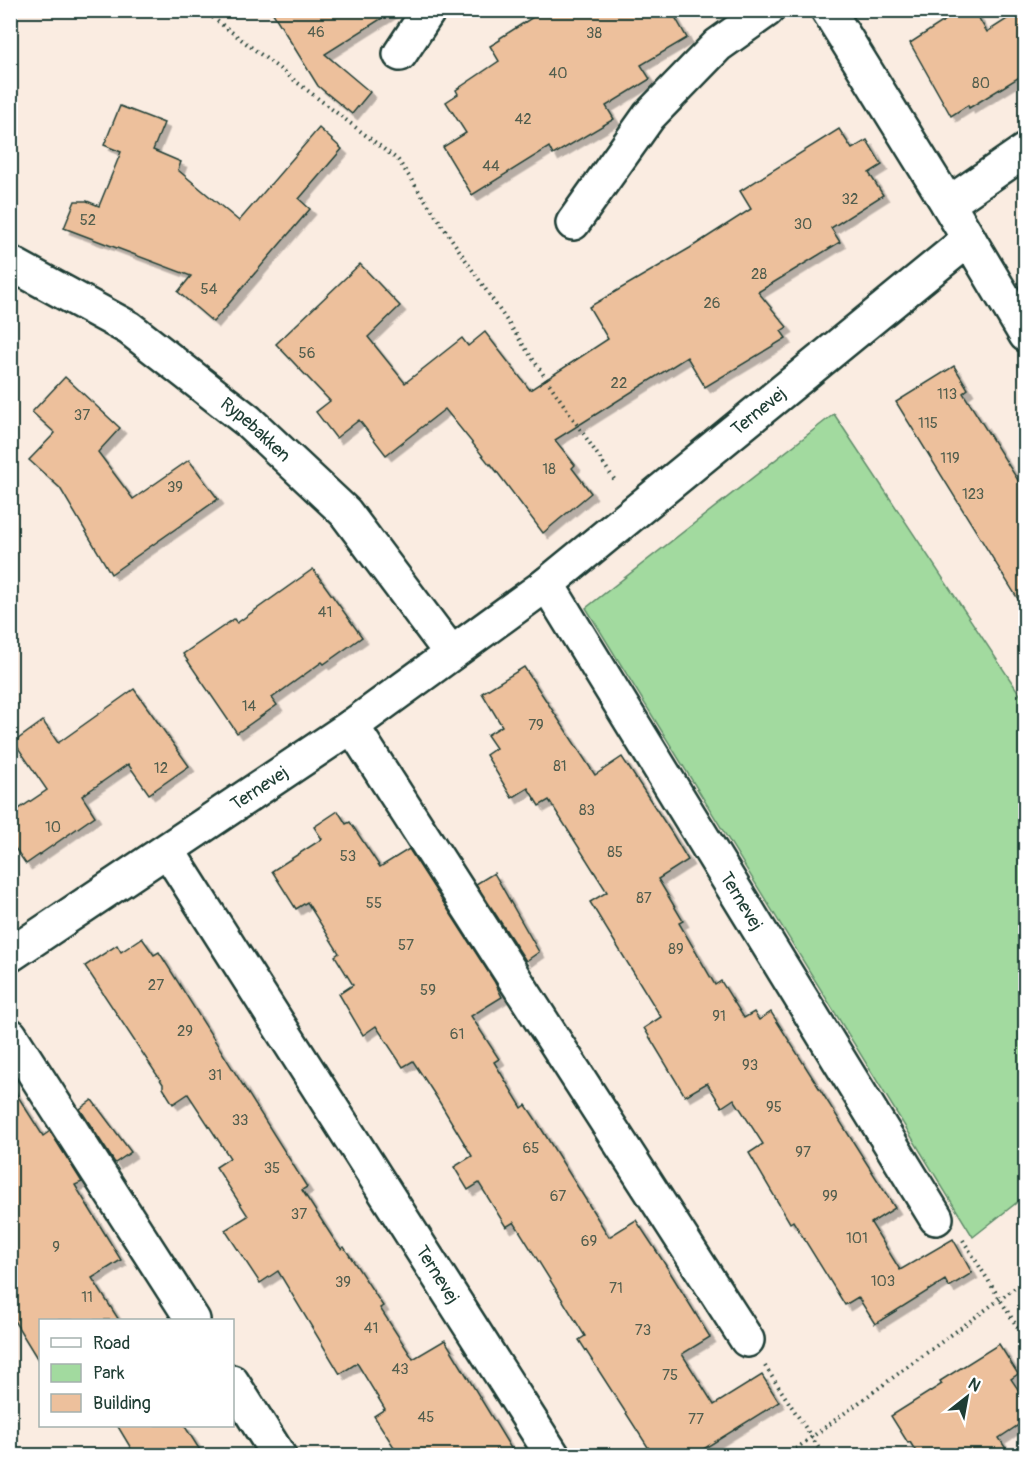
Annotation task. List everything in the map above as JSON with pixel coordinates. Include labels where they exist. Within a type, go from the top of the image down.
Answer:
[{"type":"street","points":[[400,54],[429,10]]},
{"type":"street","points":[[573,223],[649,116],[718,45],[767,10]]},
{"type":"street","points":[[828,10],[1026,335]]},
{"type":"street","points":[[948,204],[1026,150]]},
{"type":"street","name":"Ternevej","points":[[10,955],[352,726],[547,584],[969,239]]},
{"type":"street","name":"Rypebakken","points":[[10,263],[129,327],[248,421],[345,512],[451,653]]},
{"type":"street","name":"Ternevej","points":[[547,584],[936,1218]]},
{"type":"street","points":[[352,726],[747,1340]]},
{"type":"street","name":"Ternevej","points":[[168,851],[553,1455]]},
{"type":"street","points":[[10,1035],[192,1319]]},
{"type":"street","points":[[234,1385],[279,1455]]},
{"type":"path","points":[[203,10],[398,160],[635,510]]},
{"type":"path","points":[[936,1218],[957,1229],[1026,1341]]},
{"type":"path","points":[[786,1455],[1026,1280]]},
{"type":"path","points":[[747,1340],[824,1455]]},
{"type":"green space","points":[[834,414],[1025,702],[1025,1196],[973,1237],[586,608]]},
{"type":"building","points":[[271,10],[395,10],[325,54],[370,92],[352,114],[318,86]]},
{"type":"building","points":[[544,10],[671,10],[687,38],[641,65],[650,79],[606,106],[614,119],[553,155],[549,147],[472,195],[443,147],[466,133],[446,102],[458,94],[456,90],[499,61],[490,46]]},
{"type":"building","points":[[961,10],[974,10],[987,32],[1021,10],[1026,10],[1026,73],[969,108],[968,105],[951,116],[910,43]]},
{"type":"building","points":[[120,106],[164,123],[153,150],[181,162],[178,170],[239,221],[319,128],[342,149],[299,199],[310,209],[213,322],[178,292],[191,276],[64,228],[75,201],[87,201],[99,206],[121,152],[104,145]]},
{"type":"building","points":[[839,129],[852,149],[867,140],[882,165],[869,173],[883,195],[831,228],[840,242],[758,292],[787,327],[781,331],[786,338],[705,387],[687,357],[555,440],[575,465],[572,468],[591,493],[543,533],[491,464],[445,409],[386,455],[359,420],[336,438],[316,412],[330,401],[276,344],[360,264],[400,306],[368,337],[405,383],[462,338],[468,346],[485,332],[530,390],[608,339],[589,307],[751,209],[740,191]]},
{"type":"building","points":[[954,366],[968,389],[963,393],[1026,493],[1026,612],[896,402]]},
{"type":"building","points":[[65,377],[120,428],[98,452],[133,499],[189,460],[218,499],[111,574],[60,488],[29,460],[55,433],[32,412]]},
{"type":"building","points":[[313,569],[362,637],[272,698],[277,705],[237,733],[183,654],[234,619],[237,623]]},
{"type":"building","points":[[524,667],[595,775],[622,757],[673,835],[688,860],[658,879],[683,921],[679,923],[715,985],[721,981],[744,1018],[754,1012],[759,1020],[771,1012],[895,1208],[871,1223],[900,1270],[953,1239],[972,1273],[949,1287],[945,1280],[875,1324],[858,1297],[845,1305],[793,1221],[790,1223],[749,1153],[763,1144],[734,1099],[722,1107],[707,1083],[685,1096],[644,1028],[661,1017],[590,902],[607,892],[549,800],[539,806],[528,788],[512,798],[486,755],[496,748],[487,735],[502,726],[482,693]]},
{"type":"building","points":[[134,689],[189,766],[149,794],[128,764],[82,796],[95,816],[26,864],[10,841],[10,815],[47,790],[14,742],[43,721],[58,743]]},
{"type":"building","points":[[338,811],[346,824],[350,822],[380,867],[409,849],[494,981],[502,997],[471,1016],[499,1059],[494,1062],[522,1108],[526,1105],[534,1117],[609,1237],[636,1220],[663,1261],[710,1337],[682,1354],[714,1405],[762,1375],[779,1402],[694,1455],[653,1455],[579,1340],[585,1336],[514,1222],[506,1227],[479,1183],[468,1190],[454,1167],[472,1156],[413,1061],[403,1067],[376,1026],[363,1035],[339,994],[353,985],[335,956],[339,953],[307,902],[296,909],[272,871],[322,839],[314,827]]},
{"type":"building","points":[[494,873],[539,952],[526,961],[476,884]]},
{"type":"building","points":[[142,938],[154,955],[159,952],[307,1187],[302,1190],[333,1238],[341,1249],[344,1247],[383,1306],[380,1308],[413,1359],[445,1340],[515,1455],[399,1455],[374,1416],[385,1409],[357,1363],[340,1374],[278,1271],[260,1283],[225,1230],[248,1216],[216,1167],[230,1158],[188,1094],[173,1104],[163,1084],[85,966],[117,945],[121,952]]},
{"type":"building","points":[[10,1084],[43,1136],[50,1131],[82,1182],[75,1185],[121,1260],[92,1278],[118,1319],[39,1319],[39,1361],[10,1314]]},
{"type":"building","points":[[92,1100],[131,1152],[115,1163],[80,1109]]},
{"type":"building","points":[[999,1344],[1018,1374],[1011,1379],[1026,1401],[1026,1420],[999,1438],[1010,1455],[918,1455],[891,1416],[942,1384],[940,1381]]},
{"type":"building","points":[[118,1427],[185,1427],[203,1455],[135,1455]]}]
